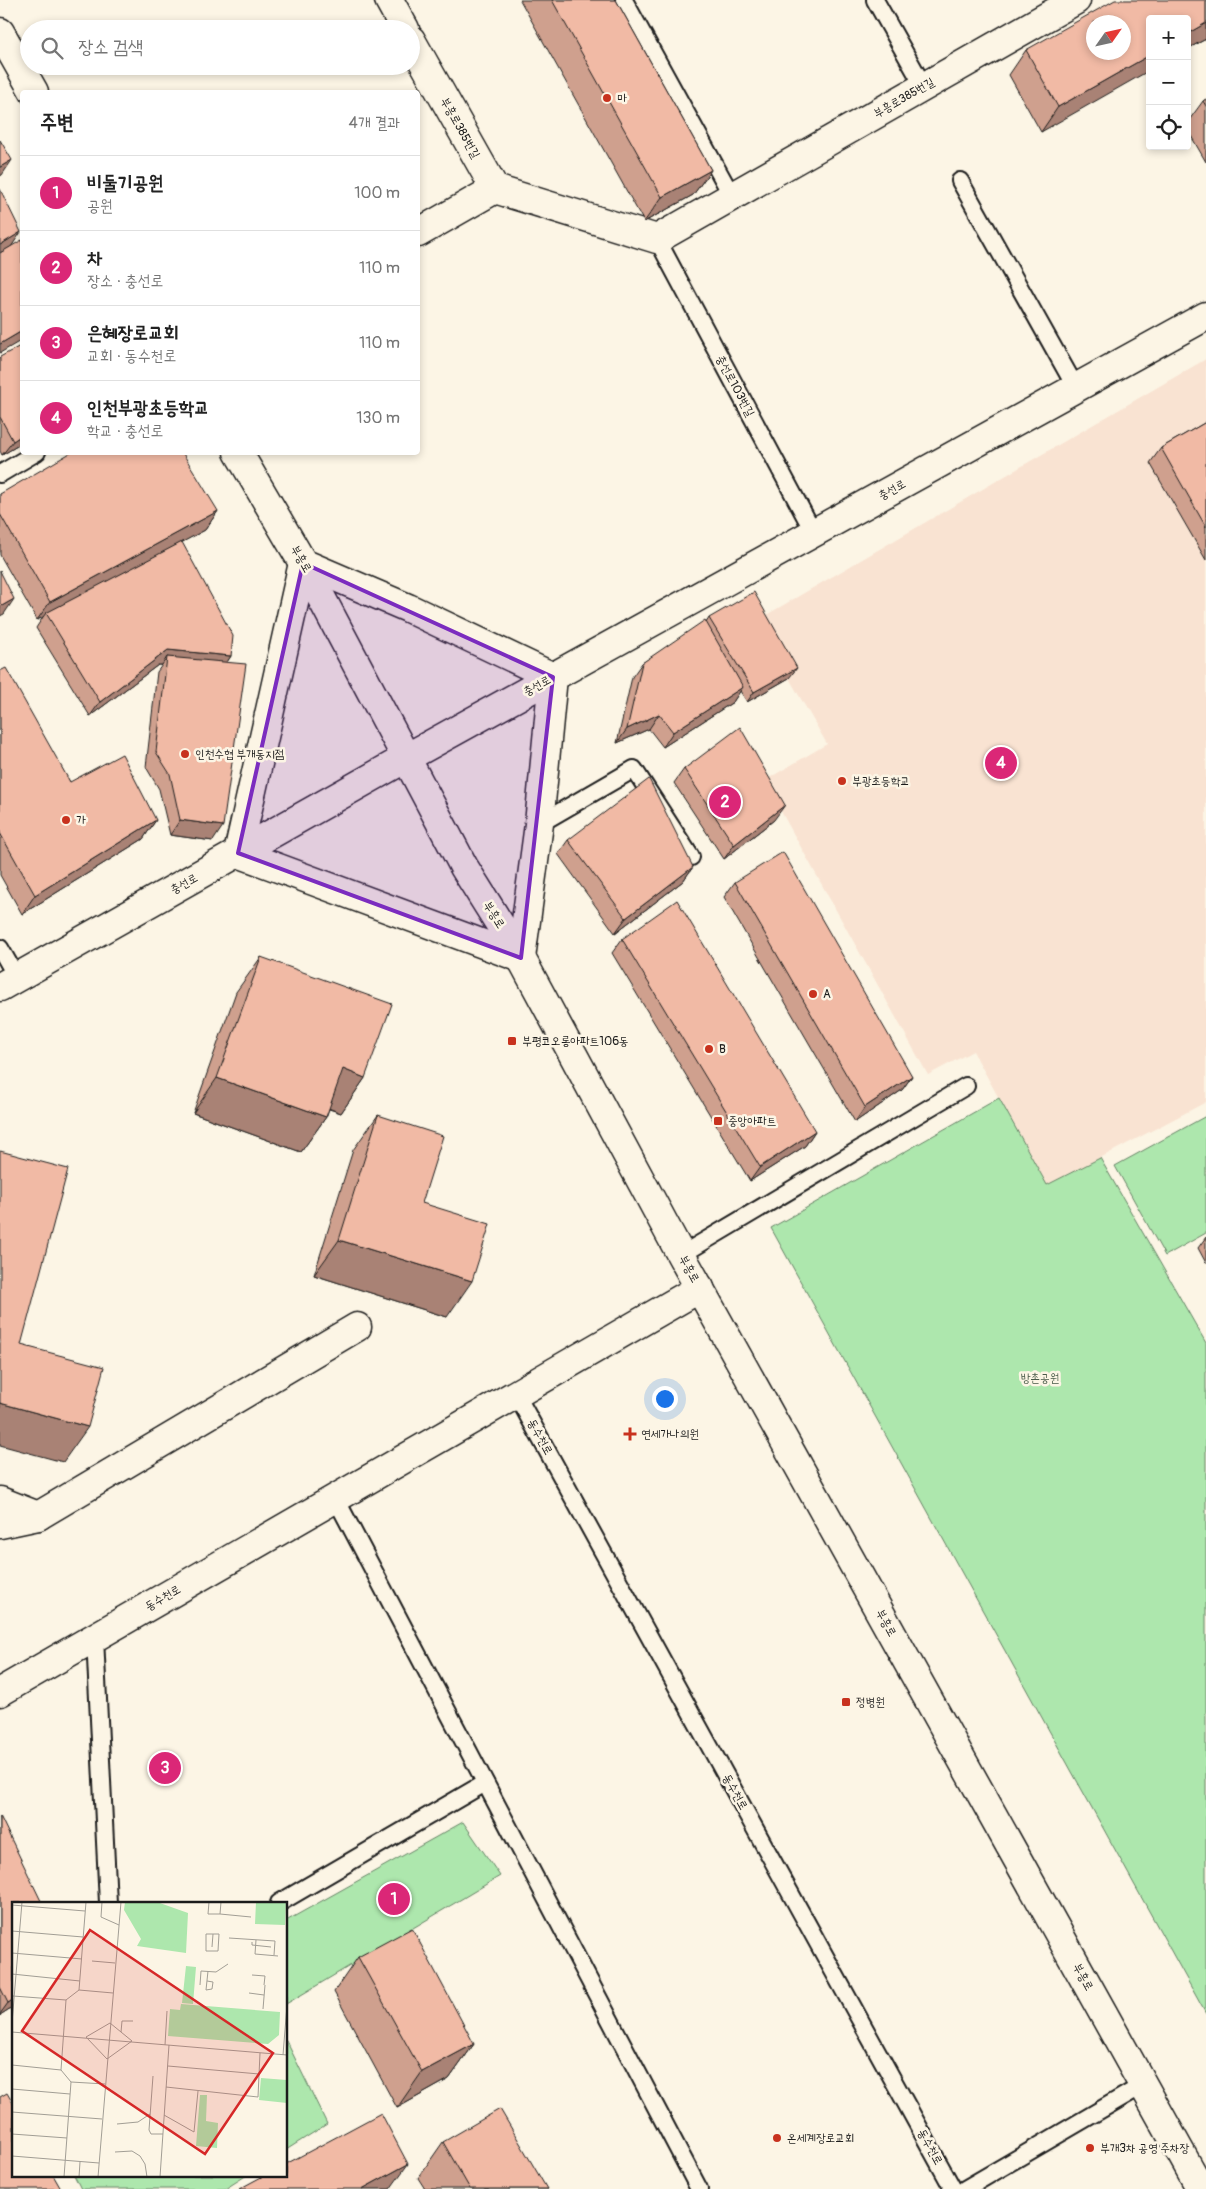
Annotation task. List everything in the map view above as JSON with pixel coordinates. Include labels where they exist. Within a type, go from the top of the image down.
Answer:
[{"type":"street","points":[[389,0],[400,20]]},
{"type":"street","name":"부흥로385번길","points":[[657,239],[1076,0]]},
{"type":"street","points":[[0,32],[20,67]]},
{"type":"street","name":"부흥로385번길","points":[[420,56],[495,189]]},
{"type":"street","points":[[24,75],[33,90]]},
{"type":"street","points":[[420,232],[495,189],[657,239]]},
{"type":"street","name":"충선로","points":[[8,983],[406,758],[1206,316]]},
{"type":"street","name":"부흥로","points":[[240,455],[303,563],[464,867],[521,958],[681,1255],[1201,2189]]},
{"type":"street","points":[[303,563],[408,608],[553,677],[539,824],[521,958],[238,853],[303,563]]},
{"type":"street","name":"동수천로","points":[[0,1692],[700,1288]]},
{"type":"street","points":[[0,1524],[38,1516],[357,1327]]},
{"type":"street","points":[[0,1501],[38,1516]]},
{"type":"lane","points":[[624,0],[732,196]]},
{"type":"lane","points":[[875,0],[924,87]]},
{"type":"lane","points":[[960,181],[1076,388]]},
{"type":"lane","name":"충선로103번길","points":[[657,239],[814,533]]},
{"type":"lane","points":[[0,474],[31,455]]},
{"type":"lane","points":[[539,824],[634,768],[691,857]]},
{"type":"lane","points":[[0,948],[8,983]]},
{"type":"lane","points":[[681,1255],[966,1086]]},
{"type":"lane","name":"동수천로","points":[[516,1394],[954,2189]]},
{"type":"lane","points":[[336,1499],[699,2189]]},
{"type":"lane","points":[[95,1638],[108,1902]]},
{"type":"lane","points":[[281,1902],[485,1783]]},
{"type":"lane","points":[[965,2189],[1143,2085]]},
{"type":"highlighted area","points":[[303,563],[553,677],[521,958],[238,853]]},
{"type":"shaded area","points":[[1206,359],[1206,1102],[1047,1186],[973,1051],[928,1075],[764,781],[827,744],[756,621]]},
{"type":"green space","name":"방촌공원","points":[[999,1098],[1047,1185],[1100,1158],[1206,1343],[1206,2014],[771,1228]]},
{"type":"green space","points":[[1206,1116],[1206,1233],[1165,1256],[1115,1166]]},
{"type":"green space","points":[[463,1822],[500,1876],[288,2003],[288,1920]]},
{"type":"green space","points":[[288,2044],[327,2124],[288,2149]]},
{"type":"green space","points":[[74,2176],[245,2176],[225,2189],[81,2189]]},
{"type":"building","points":[[552,0],[616,0],[711,170],[662,197]]},
{"type":"building","points":[[1115,0],[1206,0],[1206,23],[1191,32],[1191,15],[1146,15],[1146,57],[1058,107],[1026,50],[1086,16],[1086,60],[1131,60],[1131,15],[1088,15]]},
{"type":"building","points":[[0,140],[12,160],[0,167]]},
{"type":"building","points":[[0,189],[20,233],[0,245]]},
{"type":"building","points":[[20,241],[20,332],[0,344],[0,253]]},
{"type":"building","points":[[20,346],[20,436],[13,441],[0,417],[0,357]]},
{"type":"building","points":[[1206,422],[1206,527],[1161,448]]},
{"type":"building","points":[[67,455],[184,455],[218,511],[50,602],[0,514],[0,494]]},
{"type":"building","points":[[182,542],[233,636],[231,656],[168,650],[100,702],[46,613]]},
{"type":"building","points":[[0,571],[14,599],[0,607]]},
{"type":"building","points":[[754,592],[797,668],[754,692],[709,618]]},
{"type":"building","points":[[705,620],[743,687],[673,732],[659,714],[627,729],[642,663]]},
{"type":"building","points":[[167,657],[246,664],[223,826],[180,820],[170,774],[156,752]]},
{"type":"building","name":"가","points":[[6,668],[70,782],[122,754],[156,820],[35,895],[0,833],[0,671]]},
{"type":"building","points":[[740,727],[785,805],[734,845],[684,769]]},
{"type":"building","points":[[649,779],[693,867],[626,918],[568,840]]},
{"type":"building","name":"A","points":[[783,852],[912,1076],[865,1107],[735,882]]},
{"type":"building","name":"B","points":[[677,900],[815,1131],[760,1167],[622,939]]},
{"type":"building","points":[[261,957],[392,1004],[365,1078],[343,1069],[326,1117],[217,1078]]},
{"type":"building","points":[[378,1115],[443,1136],[422,1203],[490,1224],[472,1281],[339,1240]]},
{"type":"building","points":[[0,1151],[68,1169],[21,1345],[104,1367],[88,1427],[0,1403]]},
{"type":"building","points":[[0,1816],[42,1902],[12,1902],[12,2000],[8,2003],[0,1987]]},
{"type":"building","points":[[412,1928],[474,2044],[422,2072],[358,1957]]},
{"type":"building","points":[[7,2093],[12,2102],[12,2176],[54,2176],[61,2189],[0,2189],[0,2097]]},
{"type":"building","points":[[500,2109],[547,2189],[470,2189],[443,2142]]},
{"type":"building","points":[[381,2113],[408,2164],[362,2189],[239,2189],[263,2176],[288,2176],[288,2163]]},
{"type":"place","name":"마","points":[[607,98]]},
{"type":"place","name":"인천수협 부개동지점","points":[[185,754]]},
{"type":"place","name":"인천부광초등학교","points":[[1001,763]]},
{"type":"place","name":"부광초등학교","points":[[842,781]]},
{"type":"place","name":"차","points":[[725,802]]},
{"type":"place","name":"가","points":[[66,820]]},
{"type":"place","name":"A","points":[[813,994]]},
{"type":"place","name":"부평코오롱아파트106동","points":[[512,1041]]},
{"type":"place","name":"B","points":[[709,1049]]},
{"type":"place","name":"중앙아파트","points":[[718,1121]]},
{"type":"place","name":"연세가나의원","points":[[630,1434]]},
{"type":"place","name":"정병원","points":[[846,1702]]},
{"type":"place","name":"은혜장로교회","points":[[165,1768]]},
{"type":"place","name":"비둘기공원","points":[[394,1899]]},
{"type":"place","name":"온세계장로교회","points":[[777,2138]]},
{"type":"place","name":"부개3차 공영 주차장","points":[[1090,2148]]}]
